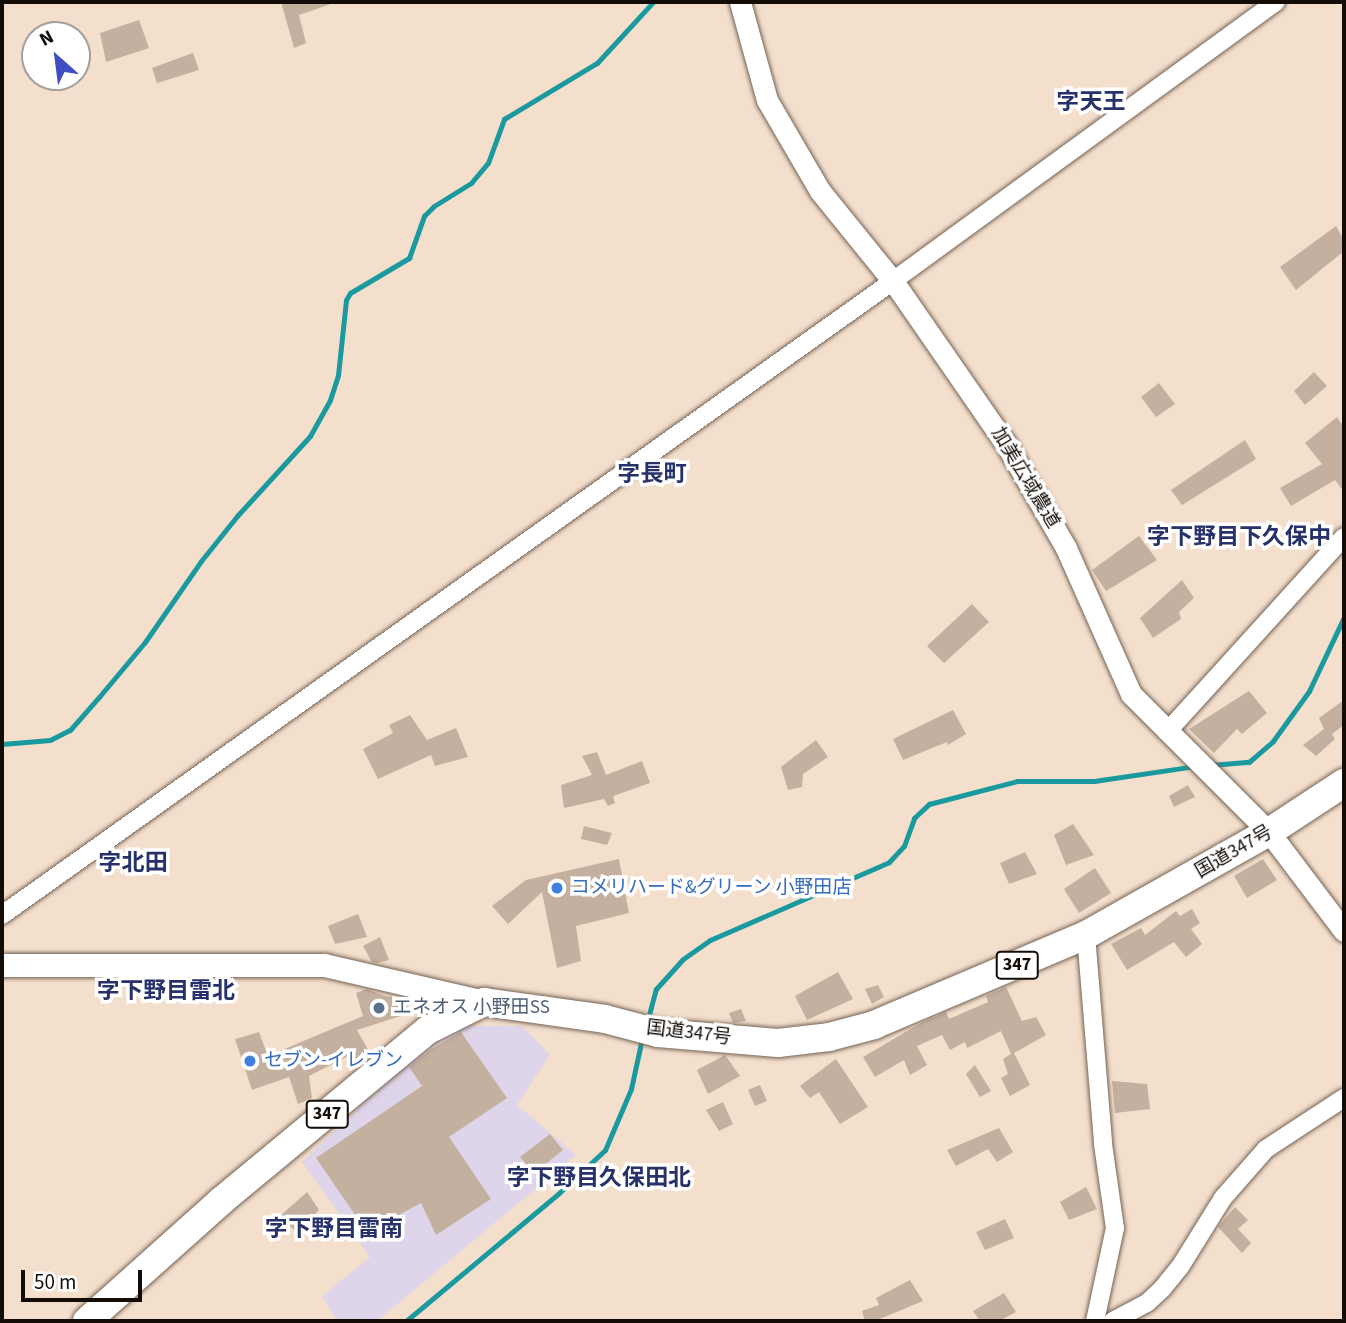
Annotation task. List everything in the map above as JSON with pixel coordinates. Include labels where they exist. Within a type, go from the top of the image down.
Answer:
[{"type":"highway","name":"国道347号","points":[[484,1002],[606,1019],[658,1032],[778,1043],[829,1037],[874,1025],[1086,935],[1269,832],[1344,783]]},
{"type":"highway","name":"347","points":[[87,1321],[221,1201],[428,1030],[484,1002]]},
{"type":"main road","points":[[2,965],[324,965],[484,1002]]},
{"type":"street","name":"加美広域農道","points":[[740,2],[767,100],[820,191],[893,281],[1006,444],[1066,548],[1131,694],[1269,832],[1344,931]]},
{"type":"street","points":[[2,915],[893,281],[1276,2]]},
{"type":"street","points":[[1167,732],[1344,537]]},
{"type":"street","points":[[1086,935],[1103,1144],[1115,1228],[1095,1321]]},
{"type":"street","points":[[1113,1321],[1147,1303],[1162,1289],[1180,1267],[1223,1198],[1266,1149],[1344,1098]]},
{"type":"shaded area","points":[[465,1026],[522,1026],[550,1055],[517,1105],[576,1155],[377,1321],[337,1321],[322,1296],[370,1257],[302,1162],[400,1069]]},
{"type":"building","points":[[281,2],[331,4],[299,15],[306,43],[294,48]]},
{"type":"building","points":[[139,20],[149,48],[106,62],[100,33]]},
{"type":"building","points":[[193,53],[199,70],[157,83],[152,68]]},
{"type":"building","points":[[1336,226],[1344,240],[1344,251],[1296,290],[1280,267]]},
{"type":"building","points":[[1314,372],[1327,386],[1305,405],[1294,391]]},
{"type":"building","points":[[1159,383],[1175,404],[1156,417],[1141,397]]},
{"type":"building","points":[[1337,417],[1344,427],[1344,492],[1335,480],[1291,506],[1280,488],[1322,464],[1305,443]]},
{"type":"building","points":[[1245,440],[1256,459],[1182,505],[1171,490]]},
{"type":"building","points":[[1139,536],[1157,560],[1106,591],[1092,570]]},
{"type":"building","points":[[1182,580],[1194,598],[1179,612],[1181,619],[1153,638],[1140,618]]},
{"type":"building","points":[[972,604],[989,622],[944,663],[927,646]]},
{"type":"building","points":[[1249,691],[1267,713],[1242,734],[1237,729],[1214,753],[1189,729]]},
{"type":"building","points":[[1344,700],[1344,725],[1332,734],[1335,739],[1316,756],[1303,745],[1324,729],[1319,718]]},
{"type":"building","points":[[953,710],[966,734],[948,745],[947,742],[903,760],[893,739]]},
{"type":"building","points":[[410,715],[427,740],[456,728],[468,757],[435,766],[431,755],[378,779],[363,749],[393,733],[389,725]]},
{"type":"building","points":[[816,740],[828,757],[803,774],[802,787],[788,790],[781,767]]},
{"type":"building","points":[[597,752],[606,775],[642,761],[650,783],[613,796],[615,803],[608,806],[604,799],[564,808],[561,785],[592,775],[582,756]]},
{"type":"building","points":[[1188,785],[1195,797],[1174,807],[1169,796]]},
{"type":"building","points":[[1073,824],[1094,855],[1066,865],[1054,835]]},
{"type":"building","points":[[584,826],[612,833],[607,845],[581,839]]},
{"type":"building","points":[[1025,852],[1037,874],[1009,884],[1000,863]]},
{"type":"building","points":[[619,859],[629,913],[576,926],[581,961],[557,968],[542,892],[508,924],[492,906],[526,880]]},
{"type":"building","points":[[1263,859],[1277,880],[1247,898],[1234,876]]},
{"type":"building","points":[[1095,868],[1111,893],[1079,913],[1064,889]]},
{"type":"building","points":[[1192,909],[1200,923],[1191,929],[1202,944],[1186,957],[1174,942],[1127,970],[1111,944],[1141,928],[1145,935],[1176,911],[1180,916]]},
{"type":"building","points":[[358,914],[367,937],[335,944],[328,926]]},
{"type":"building","points":[[380,937],[389,960],[372,962],[363,946]]},
{"type":"building","points":[[838,972],[853,999],[807,1020],[795,996]]},
{"type":"building","points":[[878,985],[884,997],[872,1004],[865,989]]},
{"type":"building","points":[[1006,987],[1022,1021],[1036,1017],[1046,1035],[1014,1053],[1030,1085],[1010,1096],[1001,1078],[1008,1074],[1003,1059],[1011,1054],[1001,1031],[967,1048],[965,1042],[950,1050],[942,1035],[917,1046],[927,1065],[910,1075],[904,1060],[875,1077],[863,1057],[921,1023],[946,1012],[949,1019],[988,1002],[986,996]]},
{"type":"building","points":[[367,989],[384,996],[407,999],[413,1012],[357,1030],[371,1055],[356,1067],[348,1056],[309,1076],[312,1098],[298,1104],[289,1077],[252,1090],[235,1039],[259,1032],[268,1056],[363,1016],[356,993]]},
{"type":"building","points":[[741,1009],[746,1021],[733,1023],[729,1013]]},
{"type":"building","points":[[461,1032],[507,1098],[449,1137],[491,1199],[436,1235],[421,1203],[367,1232],[316,1158],[422,1086],[409,1067],[430,1050]]},
{"type":"building","points":[[725,1055],[740,1076],[708,1094],[697,1070]]},
{"type":"building","points":[[836,1059],[868,1107],[840,1124],[819,1092],[810,1098],[800,1086]]},
{"type":"building","points":[[975,1065],[991,1091],[980,1097],[966,1074]]},
{"type":"building","points":[[1112,1081],[1147,1084],[1150,1109],[1115,1113]]},
{"type":"building","points":[[760,1085],[767,1101],[755,1106],[748,1090]]},
{"type":"building","points":[[723,1102],[733,1124],[719,1131],[706,1110]]},
{"type":"building","points":[[999,1128],[1013,1152],[997,1162],[988,1149],[956,1166],[947,1150]]},
{"type":"building","points":[[550,1134],[563,1150],[534,1173],[520,1157]]},
{"type":"building","points":[[1086,1187],[1097,1209],[1069,1220],[1060,1202]]},
{"type":"building","points":[[307,1192],[319,1210],[297,1233],[280,1216]]},
{"type":"building","points":[[1235,1207],[1248,1220],[1238,1229],[1251,1243],[1242,1253],[1218,1227]]},
{"type":"building","points":[[1005,1219],[1014,1238],[985,1250],[976,1232]]},
{"type":"building","points":[[910,1280],[923,1301],[875,1321],[865,1321],[862,1311],[879,1305],[876,1298]]},
{"type":"building","points":[[1004,1293],[1016,1312],[999,1321],[980,1321],[973,1311]]},
{"type":"waterway","points":[[2,744],[50,740],[70,730],[99,697],[145,642],[201,561],[237,516],[310,436],[330,400],[338,375],[346,300],[350,293],[409,258],[424,216],[434,206],[471,183],[488,163],[504,119],[597,63],[653,2]]},
{"type":"waterway","points":[[1211,765],[1249,762],[1273,741],[1309,691],[1344,617]]},
{"type":"waterway","points":[[647,1022],[656,989],[683,959],[710,940],[889,862],[904,846],[914,818],[929,804],[1017,781],[1094,781],[1195,766]]},
{"type":"waterway","points":[[406,1321],[559,1193],[605,1150],[631,1089],[642,1038]]},
{"type":"place","name":"コメリハード&グリーン 小野田店","points":[[557,888]]},
{"type":"place","name":"エネオス 小野田SS","points":[[379,1008]]},
{"type":"place","name":"セブン-イレブン","points":[[250,1061]]},
{"type":"district","name":"字天王","points":[[1091,102]]},
{"type":"district","name":"字長町","points":[[652,474]]},
{"type":"district","name":"字下野目下久保中","points":[[1239,537]]},
{"type":"district","name":"字北田","points":[[133,863]]},
{"type":"district","name":"字下野目雷北","points":[[166,991]]},
{"type":"district","name":"字下野目久保田北","points":[[599,1178]]},
{"type":"district","name":"字下野目雷南","points":[[334,1229]]}]
